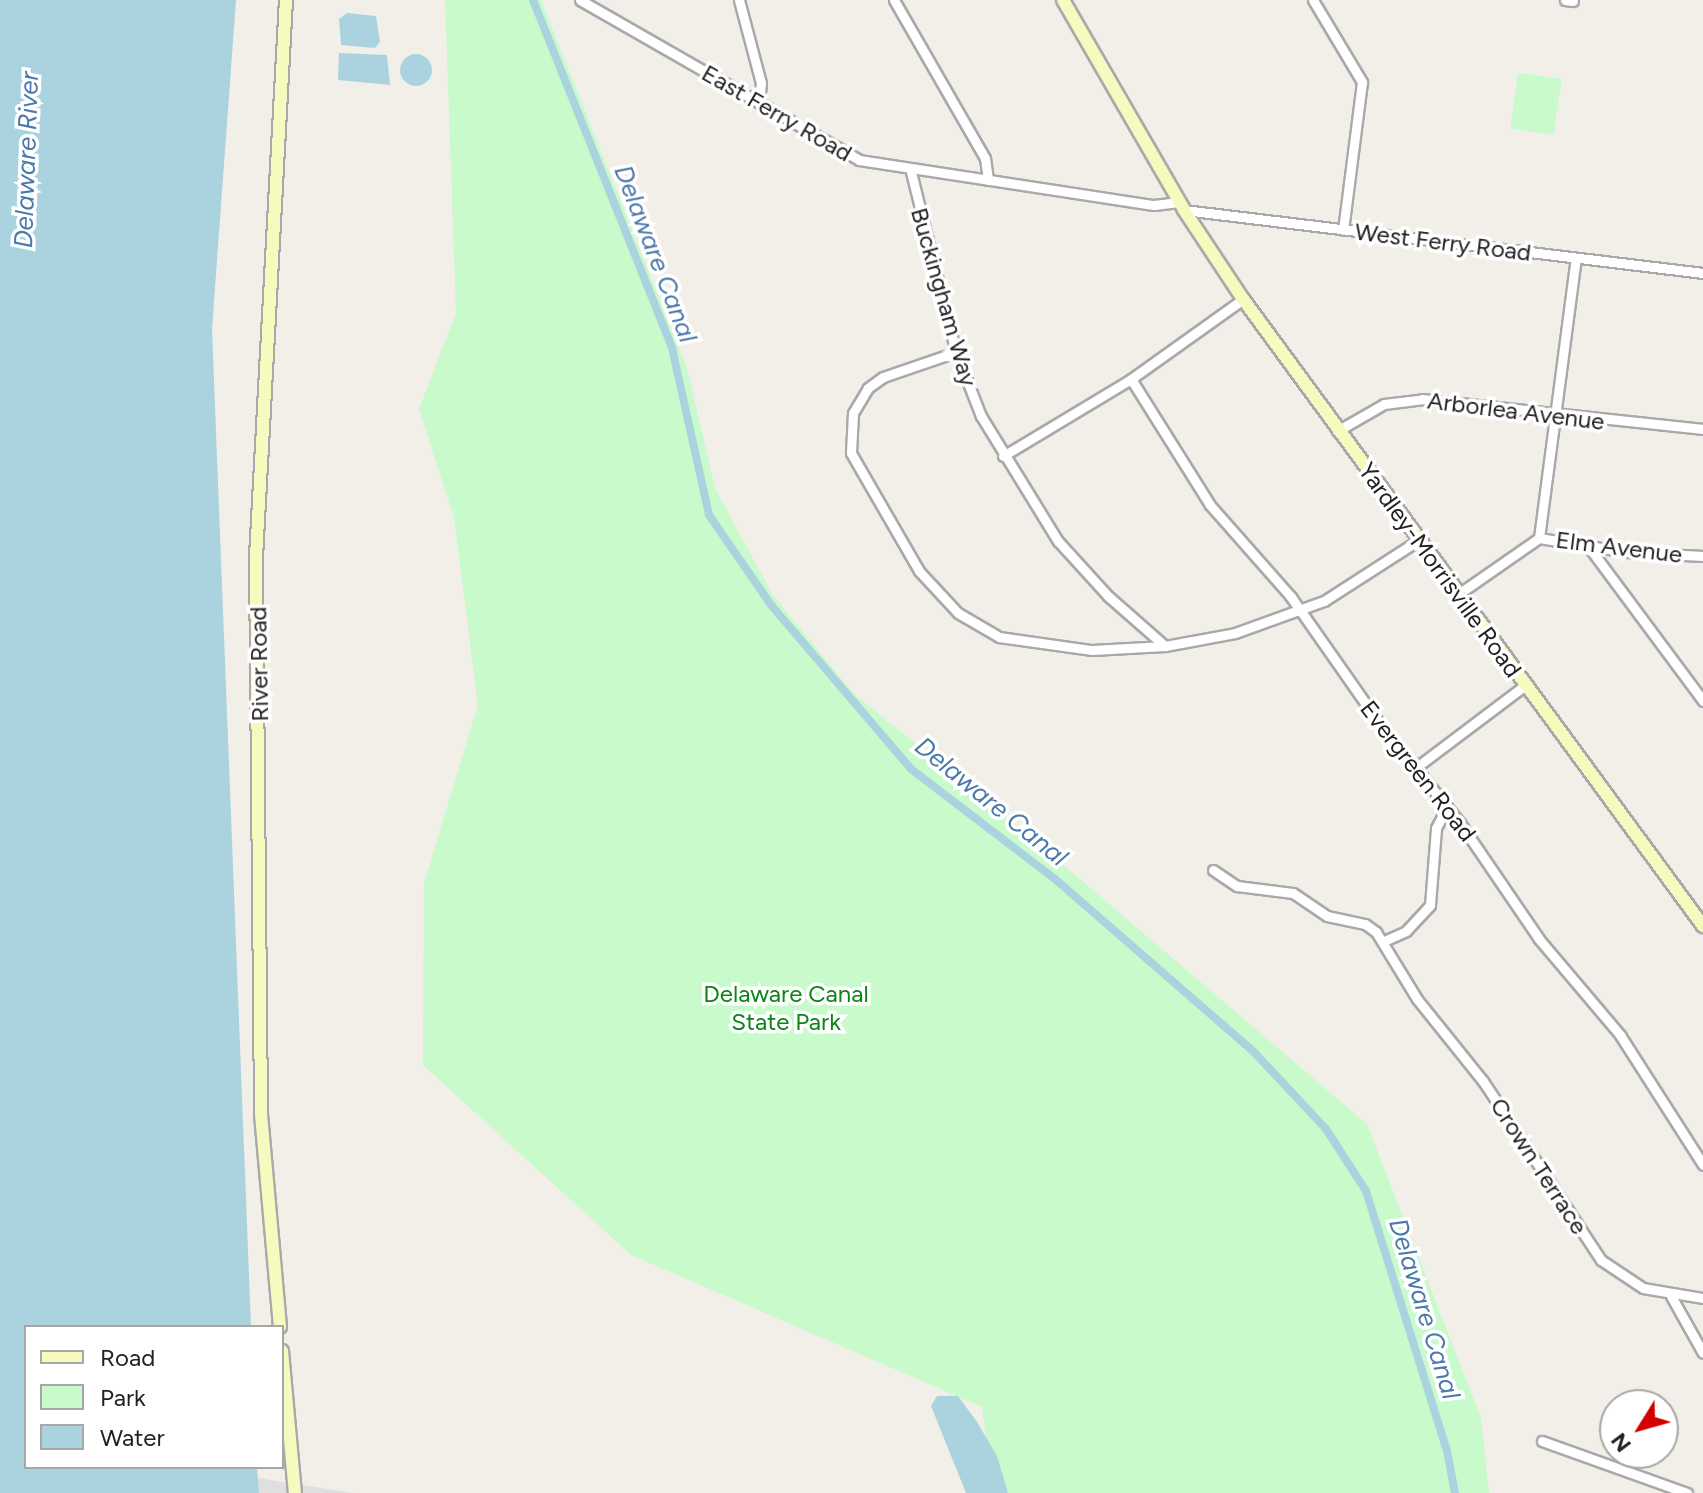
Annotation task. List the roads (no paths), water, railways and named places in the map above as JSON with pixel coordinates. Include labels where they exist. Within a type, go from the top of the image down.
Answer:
[{"type":"main road","name":"River Road","points":[[280,1325],[261,1113],[256,551],[286,0]]},
{"type":"main road","name":"Yardley-Morrisville Road","points":[[1063,0],[1182,206],[1243,299],[1417,541],[1703,926]]},
{"type":"main road","points":[[284,1373],[295,1493]]},
{"type":"street","name":"East Ferry Road","points":[[580,0],[597,4],[859,160],[1154,205],[1182,206]]},
{"type":"street","points":[[739,0],[761,83],[759,103]]},
{"type":"street","points":[[894,0],[985,158],[988,180]]},
{"type":"street","points":[[1313,0],[1362,82],[1343,230]]},
{"type":"street","name":"Buckingham Way","points":[[910,168],[956,352],[1003,456],[1066,550],[1165,646]]},
{"type":"street","name":"West Ferry Road","points":[[1182,206],[1343,230],[1703,273]]},
{"type":"street","points":[[1539,538],[1576,258]]},
{"type":"street","points":[[1003,456],[1131,379],[1243,299]]},
{"type":"street","points":[[956,352],[875,382],[862,395],[851,422],[854,463],[919,571],[958,613],[1014,642],[1092,650],[1165,646],[1235,633],[1301,611],[1417,541]]},
{"type":"street","name":"Evergreen Road","points":[[1131,379],[1210,505],[1301,611],[1539,939],[1620,1035],[1703,1165]]},
{"type":"street","name":"Arborlea Avenue","points":[[1337,431],[1374,408],[1406,399],[1703,429]]},
{"type":"street","name":"Elm Avenue","points":[[1457,595],[1539,538],[1588,546],[1703,556]]},
{"type":"street","points":[[1588,546],[1703,701]]},
{"type":"street","points":[[1414,769],[1524,686]]},
{"type":"street","points":[[1213,870],[1237,886],[1293,893],[1327,916],[1365,924],[1384,941],[1406,931],[1430,905],[1436,828],[1446,809]]},
{"type":"street","name":"Crown Terrace","points":[[1384,941],[1408,984],[1483,1081],[1601,1260],[1630,1282],[1671,1296],[1703,1298]]},
{"type":"street","points":[[1671,1296],[1703,1353]]},
{"type":"street","points":[[1542,1441],[1687,1493]]},
{"type":"water","name":"Delaware River","points":[[0,0],[236,0],[212,329],[251,1325],[24,1325],[24,1469],[257,1469],[259,1493],[0,1493]]},
{"type":"water","points":[[347,13],[376,16],[380,42],[375,48],[341,45],[339,19]]},
{"type":"water","points":[[339,53],[387,55],[390,85],[338,80]]},
{"type":"water","points":[[416,54],[427,59],[432,70],[427,81],[416,86],[405,81],[400,70],[405,59]]},
{"type":"water","points":[[937,1396],[958,1396],[997,1456],[1008,1493],[966,1493],[931,1406]]},
{"type":"waterway","name":"Delaware Canal","points":[[533,0],[672,348],[709,515],[771,605],[911,769],[1055,879],[1253,1051],[1326,1129],[1366,1191],[1447,1451],[1455,1493]]},
{"type":"park label","name":"Delaware Canal State Park","points":[[786,1008]]}]
